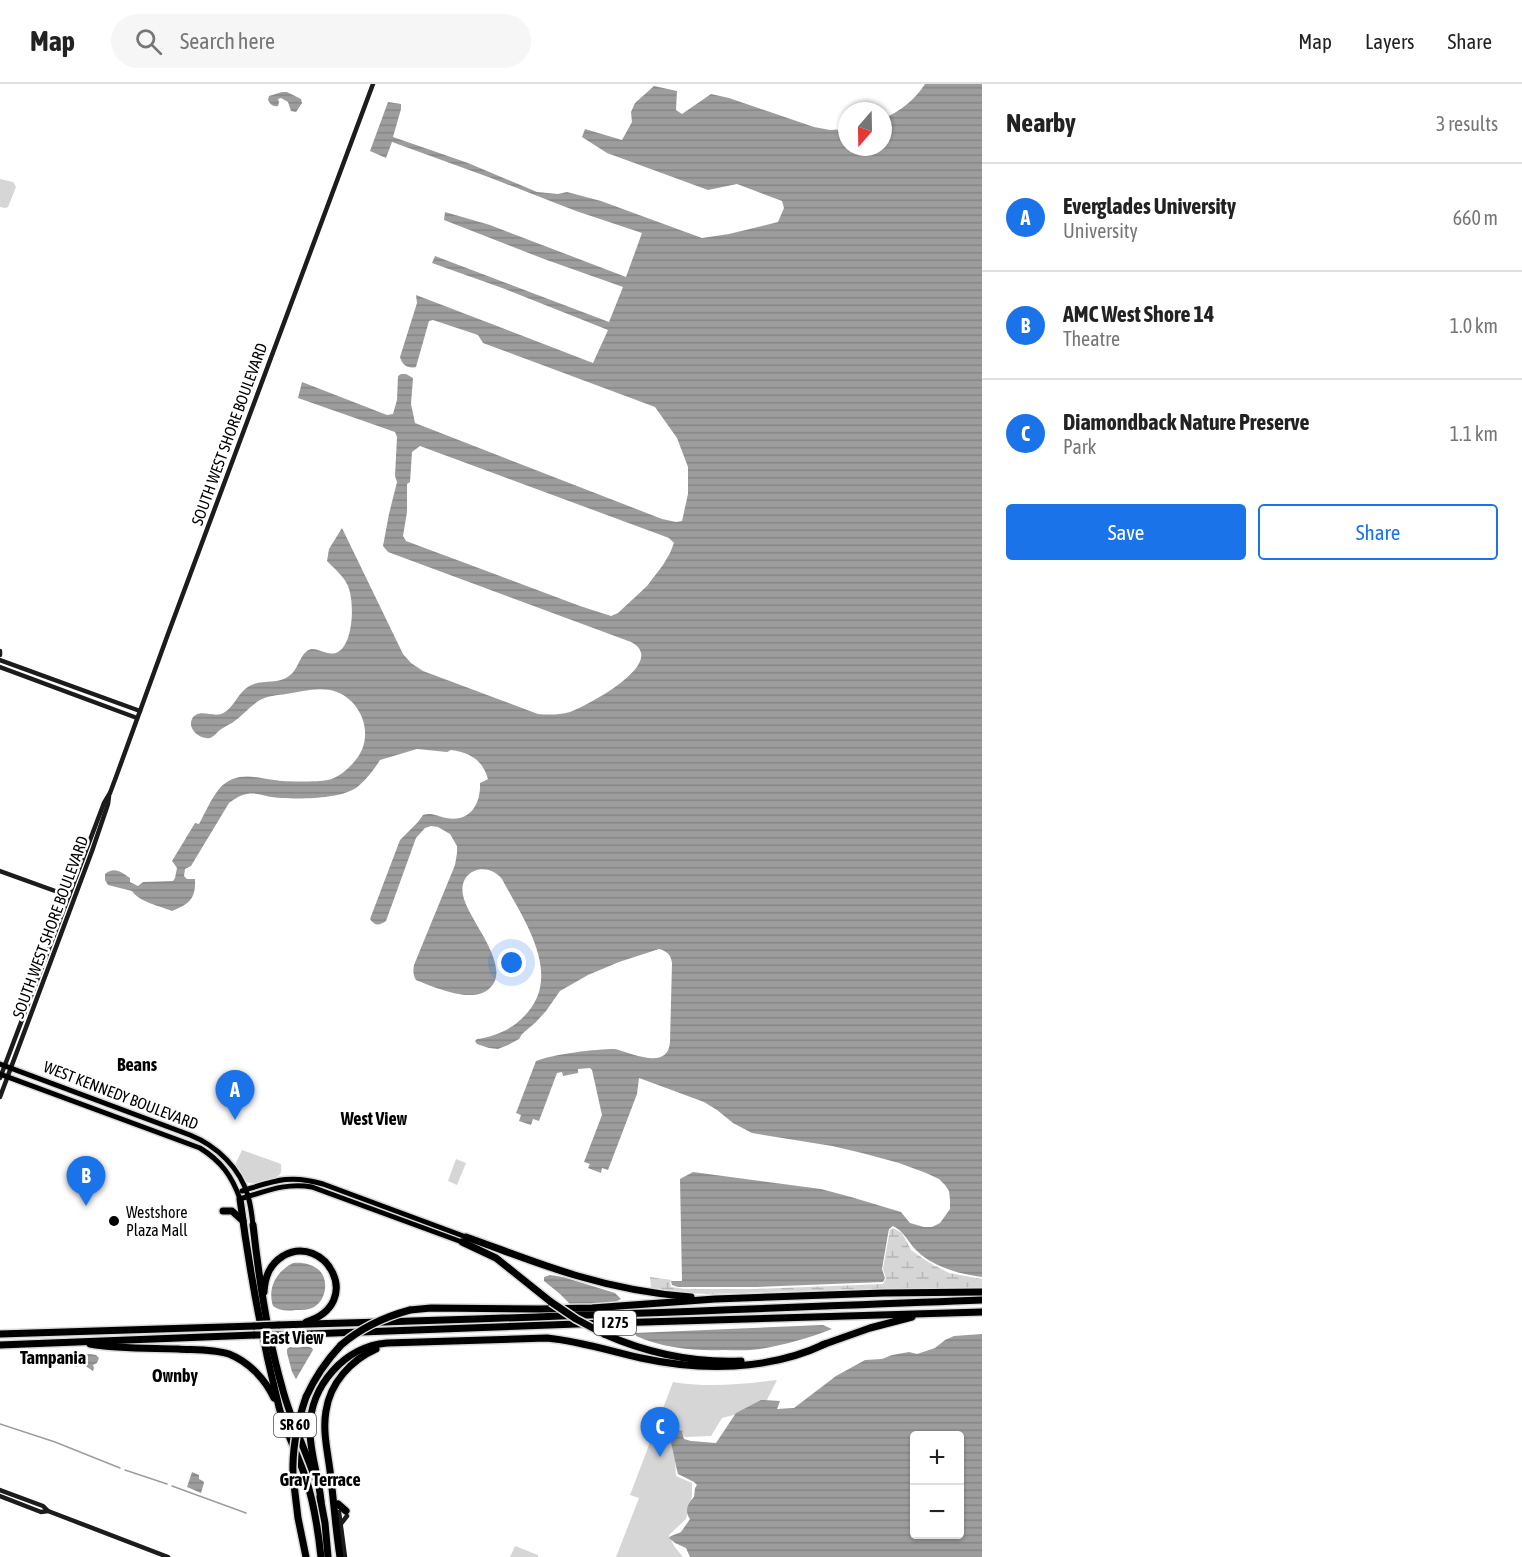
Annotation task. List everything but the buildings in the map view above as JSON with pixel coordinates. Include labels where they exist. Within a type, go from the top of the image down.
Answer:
[{"type":"highway","name":"SR 60","points":[[243,1194],[243,1221],[268,1359],[281,1412],[310,1493],[321,1557]]},
{"type":"highway","points":[[223,1211],[232,1211],[243,1221]]},
{"type":"highway","name":"SR 60","points":[[253,1225],[259,1281],[281,1386],[321,1501],[328,1557]]},
{"type":"highway","points":[[464,1239],[602,1283],[656,1293],[715,1299]]},
{"type":"highway","points":[[464,1239],[496,1258],[576,1319],[604,1334],[651,1352],[688,1359],[737,1361],[772,1358],[825,1344]]},
{"type":"highway","points":[[263,1297],[267,1273],[275,1262],[287,1254],[310,1253],[322,1259],[330,1268],[336,1289],[334,1300],[327,1311],[320,1317],[309,1321],[280,1325]]},
{"type":"highway","points":[[306,1557],[293,1476],[293,1458],[296,1433],[306,1397],[323,1366],[341,1345],[375,1322],[410,1310],[431,1308],[592,1308],[715,1299],[982,1292]]},
{"type":"highway","name":"I 275","points":[[0,1334],[584,1317],[982,1300]]},
{"type":"highway","name":"I 275","points":[[0,1345],[588,1323],[982,1312]]},
{"type":"highway","points":[[321,1501],[310,1431],[311,1413],[318,1393],[335,1368],[351,1355],[371,1346],[382,1343],[547,1338],[686,1365],[747,1365],[806,1352],[862,1330],[893,1321],[949,1313]]},
{"type":"highway","points":[[66,1342],[108,1347],[224,1353],[254,1369],[273,1395],[281,1412]]},
{"type":"highway","points":[[341,1555],[325,1423],[326,1410],[335,1385],[357,1359],[392,1343]]},
{"type":"highway","points":[[335,1385],[328,1417],[338,1504],[344,1513]]},
{"type":"main road","name":"WEST KENNEDY BOULEVARD","points":[[5,1066],[190,1135],[212,1146],[231,1164],[243,1194]]},
{"type":"main road","name":"WEST KENNEDY BOULEVARD","points":[[2,1076],[200,1148],[213,1156],[228,1172],[243,1194]]},
{"type":"main road","points":[[142,1125],[144,1118]]},
{"type":"main road","points":[[177,1138],[190,1135]]},
{"type":"main road","points":[[213,1156],[231,1164]]},
{"type":"main road","points":[[243,1194],[283,1186],[305,1185],[371,1205],[464,1239]]},
{"type":"main road","name":"SR 60","points":[[243,1194],[253,1225]]},
{"type":"street","name":"SOUTH WEST SHORE BOULEVARD","points":[[5,1066],[92,851],[137,718],[373,84]]},
{"type":"street","points":[[0,660],[140,711]]},
{"type":"street","points":[[0,667],[137,718]]},
{"type":"street","name":"SOUTH WEST SHORE BOULEVARD","points":[[5,1066],[104,803],[110,793]]},
{"type":"street","points":[[0,871],[69,896]]},
{"type":"street","points":[[0,1097],[5,1066]]},
{"type":"street","points":[[0,1490],[168,1557]]},
{"type":"street","points":[[0,1496],[41,1512],[48,1511]]},
{"type":"street","points":[[340,1525],[344,1513]]},
{"type":"street","points":[[341,1555],[340,1525],[344,1513]]},
{"type":"green space","points":[[0,179],[13,182],[16,187],[8,207],[5,208],[0,207]]},
{"type":"green space","points":[[242,1150],[281,1164],[280,1174],[264,1182],[247,1182],[235,1165]]},
{"type":"green space","points":[[456,1159],[466,1163],[457,1185],[448,1181]]},
{"type":"green space","points":[[893,1228],[902,1233],[911,1250],[928,1262],[949,1273],[982,1279],[982,1289],[864,1289],[707,1294],[651,1288],[650,1277],[672,1280],[670,1281],[671,1287],[685,1289],[883,1284],[886,1278],[883,1269],[889,1235]]},
{"type":"green space","points":[[777,1380],[765,1404],[757,1409],[722,1418],[711,1436],[686,1437],[673,1431],[676,1476],[692,1483],[692,1496],[686,1519],[669,1535],[683,1557],[616,1557],[639,1498],[630,1495],[673,1382],[712,1385]]},
{"type":"green space","points":[[515,1546],[538,1555],[538,1557],[510,1557]]},
{"type":"shaded area","points":[[925,84],[982,84],[982,1277],[955,1272],[930,1261],[893,1226],[889,1229],[888,1234],[882,1269],[885,1278],[883,1282],[756,1287],[678,1287],[672,1285],[671,1281],[682,1281],[680,1179],[693,1172],[821,1189],[901,1212],[910,1223],[924,1227],[932,1227],[940,1223],[950,1209],[949,1191],[939,1179],[899,1163],[832,1146],[752,1133],[733,1123],[704,1102],[639,1078],[637,1094],[608,1170],[602,1168],[601,1173],[588,1168],[590,1164],[584,1162],[602,1115],[590,1068],[578,1069],[578,1073],[563,1076],[562,1072],[557,1073],[539,1121],[533,1119],[531,1125],[519,1121],[521,1115],[516,1113],[536,1061],[564,1054],[607,1049],[648,1058],[663,1056],[668,1051],[672,963],[668,954],[659,949],[619,962],[588,975],[560,991],[546,1011],[519,1039],[498,1049],[477,1044],[475,1041],[477,1039],[500,1033],[519,1021],[533,1005],[540,987],[541,969],[537,950],[521,913],[502,879],[496,873],[481,869],[469,874],[463,887],[466,905],[487,942],[496,968],[496,979],[483,993],[464,995],[433,987],[416,980],[413,971],[455,865],[457,846],[450,834],[438,827],[425,828],[416,838],[386,921],[377,924],[370,919],[400,840],[423,815],[462,818],[468,815],[476,805],[480,783],[488,779],[482,766],[474,758],[451,750],[447,752],[417,749],[380,760],[369,775],[349,792],[320,798],[282,798],[249,794],[237,798],[229,803],[191,866],[185,869],[184,876],[187,879],[195,879],[191,900],[172,911],[145,901],[132,891],[108,885],[105,874],[112,870],[118,871],[138,886],[143,882],[173,881],[177,868],[172,861],[195,823],[199,824],[213,797],[225,783],[238,777],[286,781],[328,780],[342,773],[357,758],[365,739],[362,717],[344,695],[328,690],[312,690],[263,699],[210,738],[195,733],[191,726],[192,719],[198,714],[217,715],[226,712],[248,687],[285,678],[292,673],[310,649],[334,653],[343,647],[352,620],[350,591],[343,578],[327,561],[329,549],[342,528],[403,654],[423,671],[538,714],[554,714],[570,712],[607,692],[622,682],[640,661],[640,651],[631,642],[388,552],[383,546],[397,482],[395,432],[298,398],[302,382],[387,415],[393,414],[397,400],[398,376],[406,374],[413,378],[411,404],[415,423],[662,519],[682,521],[688,494],[688,467],[677,438],[655,407],[483,343],[478,335],[433,320],[429,321],[416,367],[408,367],[402,362],[400,357],[417,303],[416,295],[593,363],[608,330],[432,263],[435,256],[609,322],[623,287],[444,220],[445,212],[490,225],[626,277],[642,233],[576,211],[392,142],[386,158],[370,151],[388,102],[401,104],[393,137],[468,163],[537,192],[558,194],[567,192],[601,201],[702,238],[778,222],[784,208],[782,201],[737,184],[708,190],[607,153],[582,137],[585,129],[622,140],[632,122],[631,112],[635,103],[654,86],[677,91],[676,110],[682,114],[711,94],[814,127],[838,130],[838,156],[892,156],[892,114],[917,95]],"holes":[[[420,446],[669,538],[674,543],[663,565],[647,586],[618,613],[611,616],[580,606],[406,541],[403,536],[412,452]]]},
{"type":"shaded area","points":[[282,92],[301,99],[302,103],[296,112],[291,111],[288,102],[281,98],[278,99],[278,106],[270,103],[269,96]]},
{"type":"shaded area","points":[[293,1263],[311,1265],[323,1275],[324,1295],[312,1308],[287,1310],[273,1306],[272,1286],[282,1270]]},
{"type":"shaded area","points":[[550,1275],[615,1293],[621,1299],[611,1304],[570,1304],[544,1281],[544,1277]]},
{"type":"shaded area","points":[[823,1325],[832,1329],[788,1343],[751,1350],[679,1348],[647,1340],[636,1336],[635,1333]]},
{"type":"shaded area","points":[[982,1334],[982,1557],[690,1557],[686,1548],[669,1538],[681,1532],[690,1519],[687,1513],[688,1507],[697,1485],[678,1474],[671,1443],[677,1430],[683,1431],[684,1439],[716,1443],[736,1413],[761,1400],[780,1401],[777,1409],[794,1408],[836,1376],[865,1360],[882,1359],[909,1352],[917,1354],[935,1348],[954,1336]]},
{"type":"shaded area","points":[[290,1347],[309,1347],[313,1350],[296,1379],[287,1353]]},
{"type":"shaded area","points":[[90,1354],[99,1358],[93,1365],[93,1371],[84,1365],[77,1367],[59,1359],[55,1361],[53,1359],[58,1357]]},
{"type":"shaded area","points":[[192,1472],[199,1475],[199,1479],[204,1483],[201,1493],[187,1487]]},
{"type":"waterway","points":[[0,1424],[55,1442],[120,1468]]},
{"type":"waterway","points":[[125,1470],[167,1484]]},
{"type":"waterway","points":[[172,1486],[246,1513]]},
{"type":"place","name":"Everglades University","points":[[235,1120]]},
{"type":"place","name":"AMC West Shore 14","points":[[86,1206]]},
{"type":"place","name":"Westshore Plaza Mall","points":[[114,1221]]},
{"type":"place","name":"Diamondback Nature Preserve","points":[[660,1457]]},
{"type":"district","name":"Beans","points":[[137,1065]]},
{"type":"district","name":"West View","points":[[374,1119]]},
{"type":"district","name":"East View","points":[[293,1338]]},
{"type":"district","name":"Tampania","points":[[53,1358]]},
{"type":"district","name":"Ownby","points":[[175,1376]]},
{"type":"district","name":"Gray Terrace","points":[[320,1480]]}]
